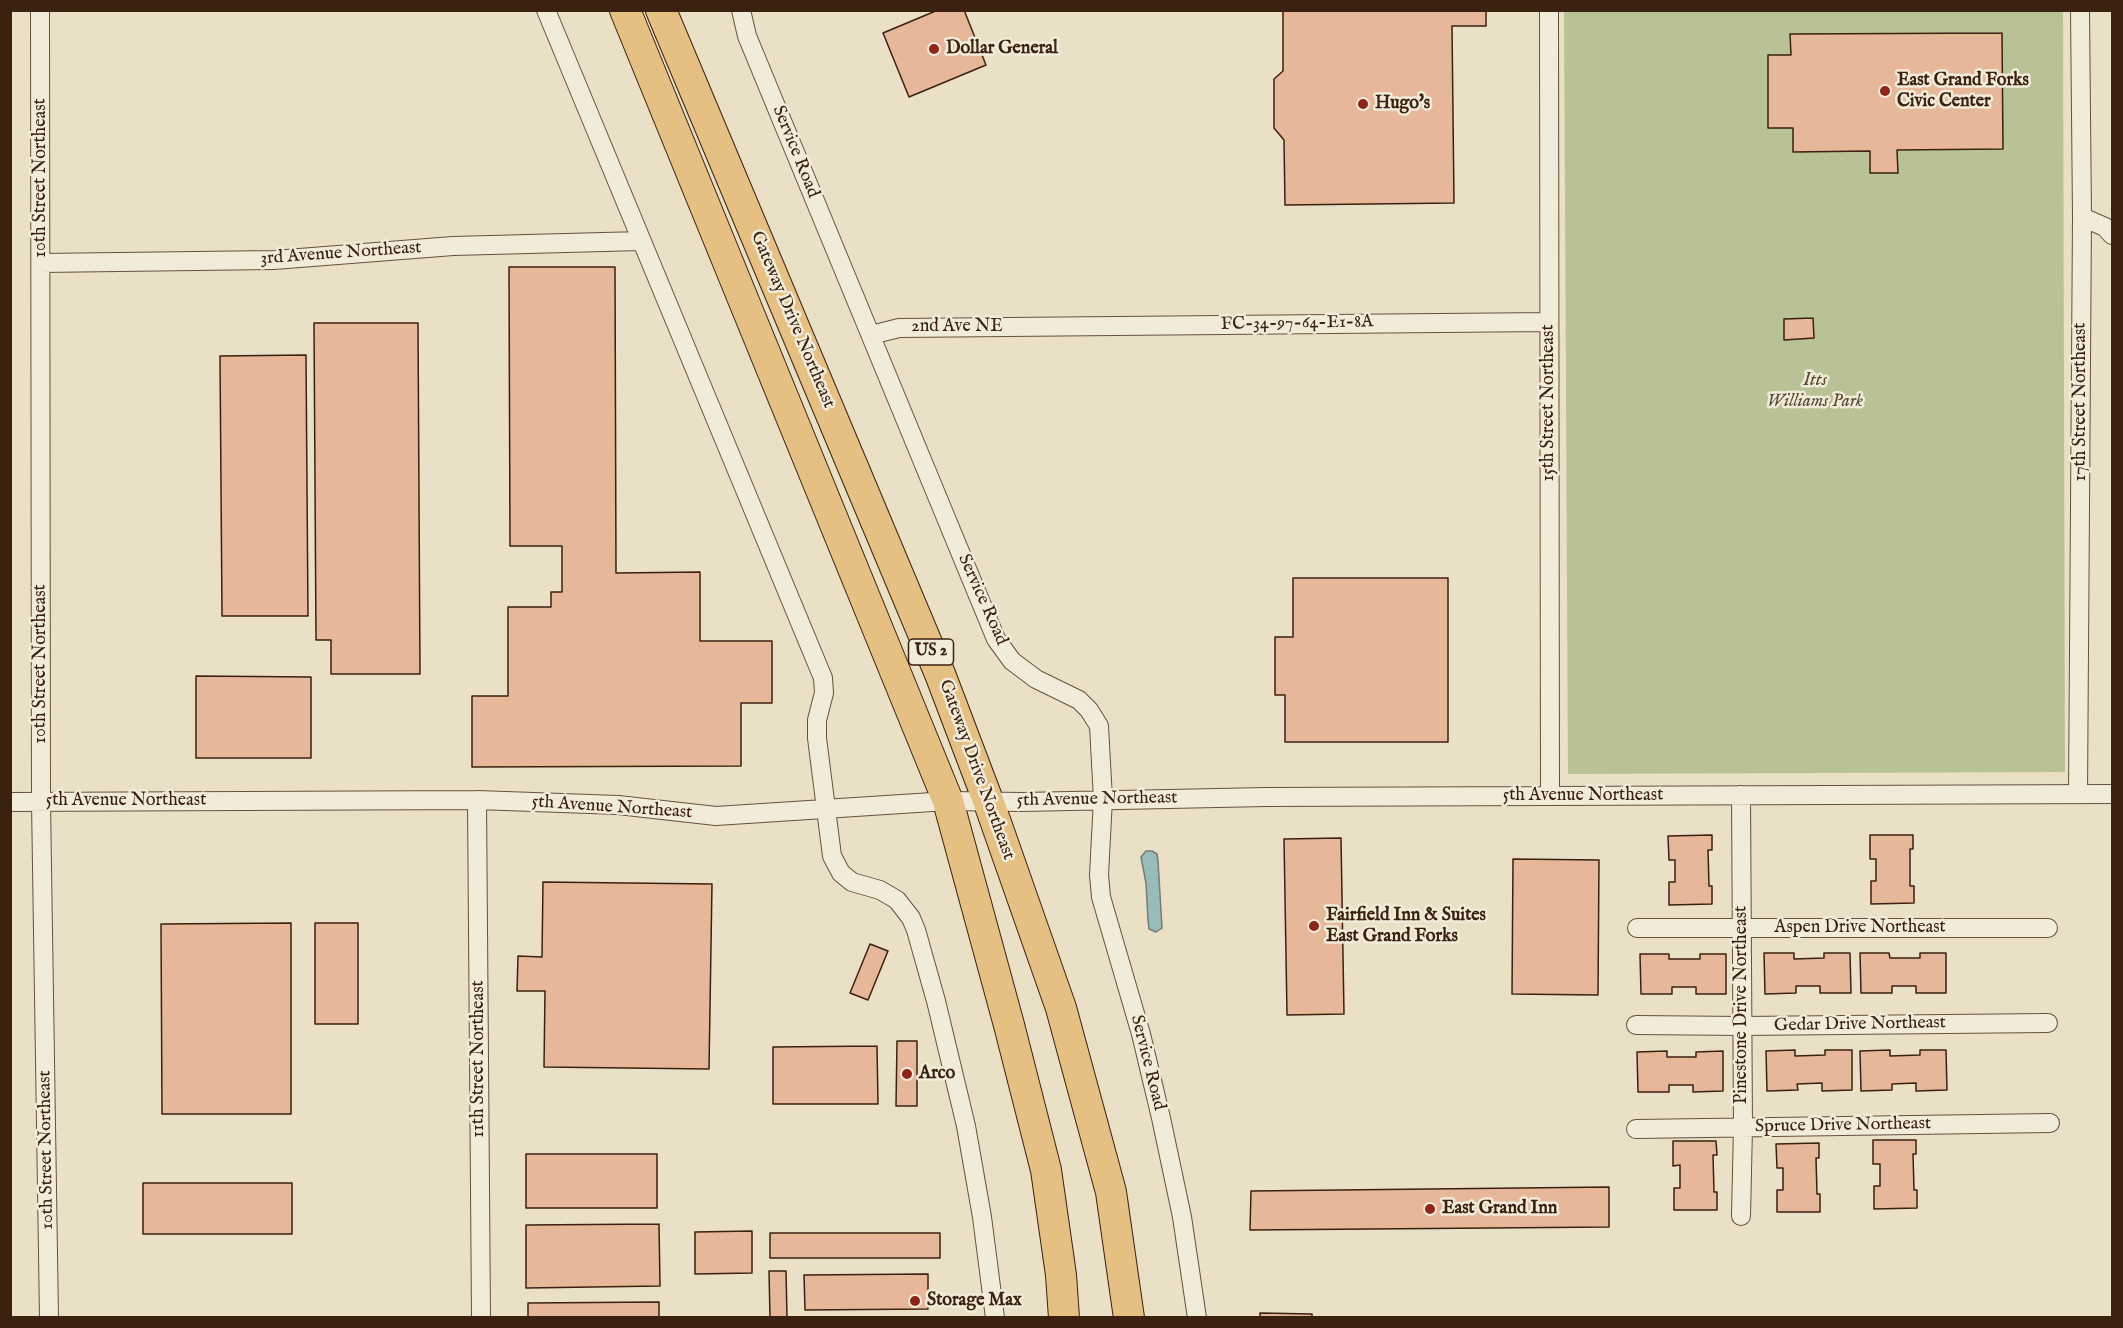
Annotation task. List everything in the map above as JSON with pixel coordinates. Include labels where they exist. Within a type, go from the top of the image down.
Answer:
[{"type":"highway","name":"Gateway Drive Northeast","points":[[625,10],[948,801],[1010,1025],[1046,1170],[1064,1317]]},
{"type":"highway","name":"Gateway Drive Northeast","points":[[661,10],[940,674],[989,802],[1060,1008],[1111,1192],[1129,1317]]},
{"type":"street","name":"10th Street Northeast","points":[[40,10],[41,802],[49,1317]]},
{"type":"street","points":[[546,10],[822,678],[824,693],[817,720],[817,738],[829,847],[835,865],[840,873],[852,882],[880,890],[897,900],[911,918],[916,930],[936,1001],[966,1126],[982,1217],[995,1317]]},
{"type":"street","name":"Service Road","points":[[741,10],[747,36],[996,639],[1012,661],[1036,679],[1079,700],[1089,710],[1099,726],[1103,799],[1099,875],[1101,897],[1141,1034],[1161,1118],[1182,1217],[1197,1317]]},
{"type":"street","name":"15th Street Northeast","points":[[1549,10],[1550,796]]},
{"type":"street","name":"17th Street Northeast","points":[[2078,794],[2082,217],[2080,10]]},
{"type":"street","points":[[2082,217],[2105,227],[2112,235]]},
{"type":"street","name":"3rd Avenue Northeast","points":[[41,263],[274,260],[453,246],[641,242]]},
{"type":"street","name":"FC-34-97-64-E1-8A","points":[[1046,327],[1548,322]]},
{"type":"street","name":"2nd Ave NE","points":[[872,339],[879,333],[899,328],[1046,327]]},
{"type":"street","name":"5th Avenue Northeast","points":[[10,802],[477,800],[618,805],[716,816],[948,801],[2112,794]]},
{"type":"street","name":"Pinestone Drive Northeast","points":[[1741,795],[1743,1127],[1741,1216]]},
{"type":"street","name":"11th Street Northeast","points":[[477,800],[481,1317]]},
{"type":"street","name":"Aspen Drive Northeast","points":[[1637,928],[2048,928]]},
{"type":"street","name":"Gedar Drive Northeast","points":[[1636,1025],[2048,1023]]},
{"type":"street","name":"Spruce Drive Northeast","points":[[1636,1129],[2050,1123]]},
{"type":"green space","name":"Itts Williams Park","points":[[1564,11],[2063,11],[2065,772],[1568,774]]},
{"type":"water","points":[[1146,851],[1157,854],[1158,861],[1162,928],[1156,932],[1149,929],[1146,883],[1141,857]]},
{"type":"building","name":"Dollar General","points":[[938,10],[964,10],[986,65],[909,97],[883,33]]},
{"type":"building","name":"Hugo's","points":[[1283,10],[1486,10],[1486,26],[1452,26],[1454,203],[1285,205],[1284,140],[1274,128],[1274,79],[1283,71]]},
{"type":"building","name":"East Grand Forks Civic Center","points":[[2002,33],[2003,149],[1897,150],[1898,173],[1870,173],[1870,151],[1793,152],[1793,128],[1768,128],[1768,55],[1791,55],[1790,34]]},
{"type":"building","points":[[509,267],[615,267],[616,573],[700,572],[700,641],[772,641],[772,703],[741,703],[741,766],[472,767],[472,696],[508,696],[508,607],[551,607],[551,592],[562,592],[562,546],[510,546]]},
{"type":"building","points":[[1813,318],[1814,338],[1784,340],[1784,319]]},
{"type":"building","points":[[314,323],[418,323],[420,674],[331,674],[331,640],[316,640]]},
{"type":"building","points":[[306,355],[308,616],[222,616],[220,356]]},
{"type":"building","points":[[1293,578],[1448,578],[1448,742],[1285,742],[1285,695],[1275,695],[1275,637],[1293,637]]},
{"type":"building","points":[[196,676],[311,677],[311,758],[196,758]]},
{"type":"building","points":[[1712,835],[1712,850],[1708,850],[1712,904],[1669,905],[1669,882],[1675,882],[1675,860],[1669,860],[1668,836]]},
{"type":"building","points":[[1870,835],[1913,835],[1913,849],[1910,849],[1910,886],[1914,886],[1914,903],[1871,904],[1871,881],[1876,881],[1876,859],[1870,859]]},
{"type":"building","name":"Fairfield Inn & Suites East Grand Forks","points":[[1341,838],[1344,1014],[1287,1015],[1284,839]]},
{"type":"building","points":[[1513,859],[1599,860],[1598,995],[1512,994]]},
{"type":"building","points":[[543,882],[712,884],[709,1069],[544,1067],[545,991],[517,991],[518,956],[542,957]]},
{"type":"building","points":[[291,923],[291,1114],[162,1114],[161,924]]},
{"type":"building","points":[[315,923],[358,923],[358,1024],[315,1024]]},
{"type":"building","points":[[870,944],[888,951],[868,1000],[850,993]]},
{"type":"building","points":[[1764,953],[1794,953],[1794,959],[1824,958],[1824,953],[1850,953],[1851,993],[1820,993],[1820,986],[1796,986],[1796,993],[1765,994]]},
{"type":"building","points":[[1860,953],[1889,953],[1890,958],[1920,958],[1920,953],[1946,953],[1946,993],[1916,993],[1916,986],[1892,986],[1892,993],[1861,993]]},
{"type":"building","points":[[1640,954],[1669,954],[1669,959],[1700,959],[1700,954],[1726,954],[1726,994],[1696,994],[1696,987],[1672,987],[1672,994],[1641,994]]},
{"type":"building","name":"Arco","points":[[897,1041],[917,1041],[917,1106],[896,1106]]},
{"type":"building","points":[[877,1046],[878,1104],[773,1104],[773,1047]]},
{"type":"building","points":[[1795,1050],[1795,1056],[1825,1055],[1825,1050],[1852,1050],[1852,1090],[1822,1091],[1822,1083],[1797,1084],[1798,1090],[1767,1091],[1766,1051]]},
{"type":"building","points":[[1890,1050],[1890,1056],[1920,1055],[1920,1050],[1946,1050],[1947,1090],[1916,1091],[1916,1083],[1892,1084],[1892,1090],[1861,1091],[1860,1051]]},
{"type":"building","points":[[1667,1051],[1667,1057],[1696,1057],[1696,1052],[1723,1051],[1723,1091],[1693,1092],[1693,1085],[1669,1085],[1669,1092],[1638,1092],[1637,1052]]},
{"type":"building","points":[[1873,1140],[1916,1140],[1916,1154],[1913,1154],[1917,1208],[1874,1209],[1874,1186],[1880,1186],[1880,1164],[1873,1164]]},
{"type":"building","points":[[1673,1141],[1716,1141],[1717,1155],[1713,1155],[1717,1210],[1674,1210],[1674,1188],[1680,1188],[1680,1165],[1673,1166]]},
{"type":"building","points":[[1819,1143],[1819,1158],[1816,1158],[1820,1212],[1777,1212],[1777,1190],[1783,1190],[1783,1168],[1777,1168],[1776,1144]]},
{"type":"building","points":[[526,1154],[657,1154],[657,1208],[526,1208]]},
{"type":"building","points":[[143,1183],[292,1183],[292,1234],[143,1234]]},
{"type":"building","name":"East Grand Inn","points":[[1609,1187],[1609,1227],[1250,1230],[1251,1191]]},
{"type":"building","points":[[659,1224],[660,1286],[526,1288],[526,1225]]},
{"type":"building","points":[[752,1231],[752,1273],[695,1274],[695,1232]]},
{"type":"building","points":[[770,1233],[940,1233],[940,1258],[770,1258]]},
{"type":"building","points":[[769,1271],[786,1271],[787,1318],[770,1318]]},
{"type":"building","points":[[928,1274],[928,1309],[805,1310],[804,1275]]},
{"type":"building","points":[[659,1302],[659,1318],[528,1318],[528,1303]]},
{"type":"building","points":[[1260,1313],[1312,1314],[1312,1318],[1260,1318]]},
{"type":"place","name":"Dollar General","points":[[934,49]]},
{"type":"place","name":"East Grand Forks Civic Center","points":[[1885,91]]},
{"type":"place","name":"Hugo's","points":[[1363,104]]},
{"type":"place","name":"Fairfield Inn & Suites East Grand Forks","points":[[1314,926]]},
{"type":"place","name":"Arco","points":[[907,1074]]},
{"type":"place","name":"East Grand Inn","points":[[1430,1209]]},
{"type":"place","name":"Storage Max","points":[[915,1301]]}]
